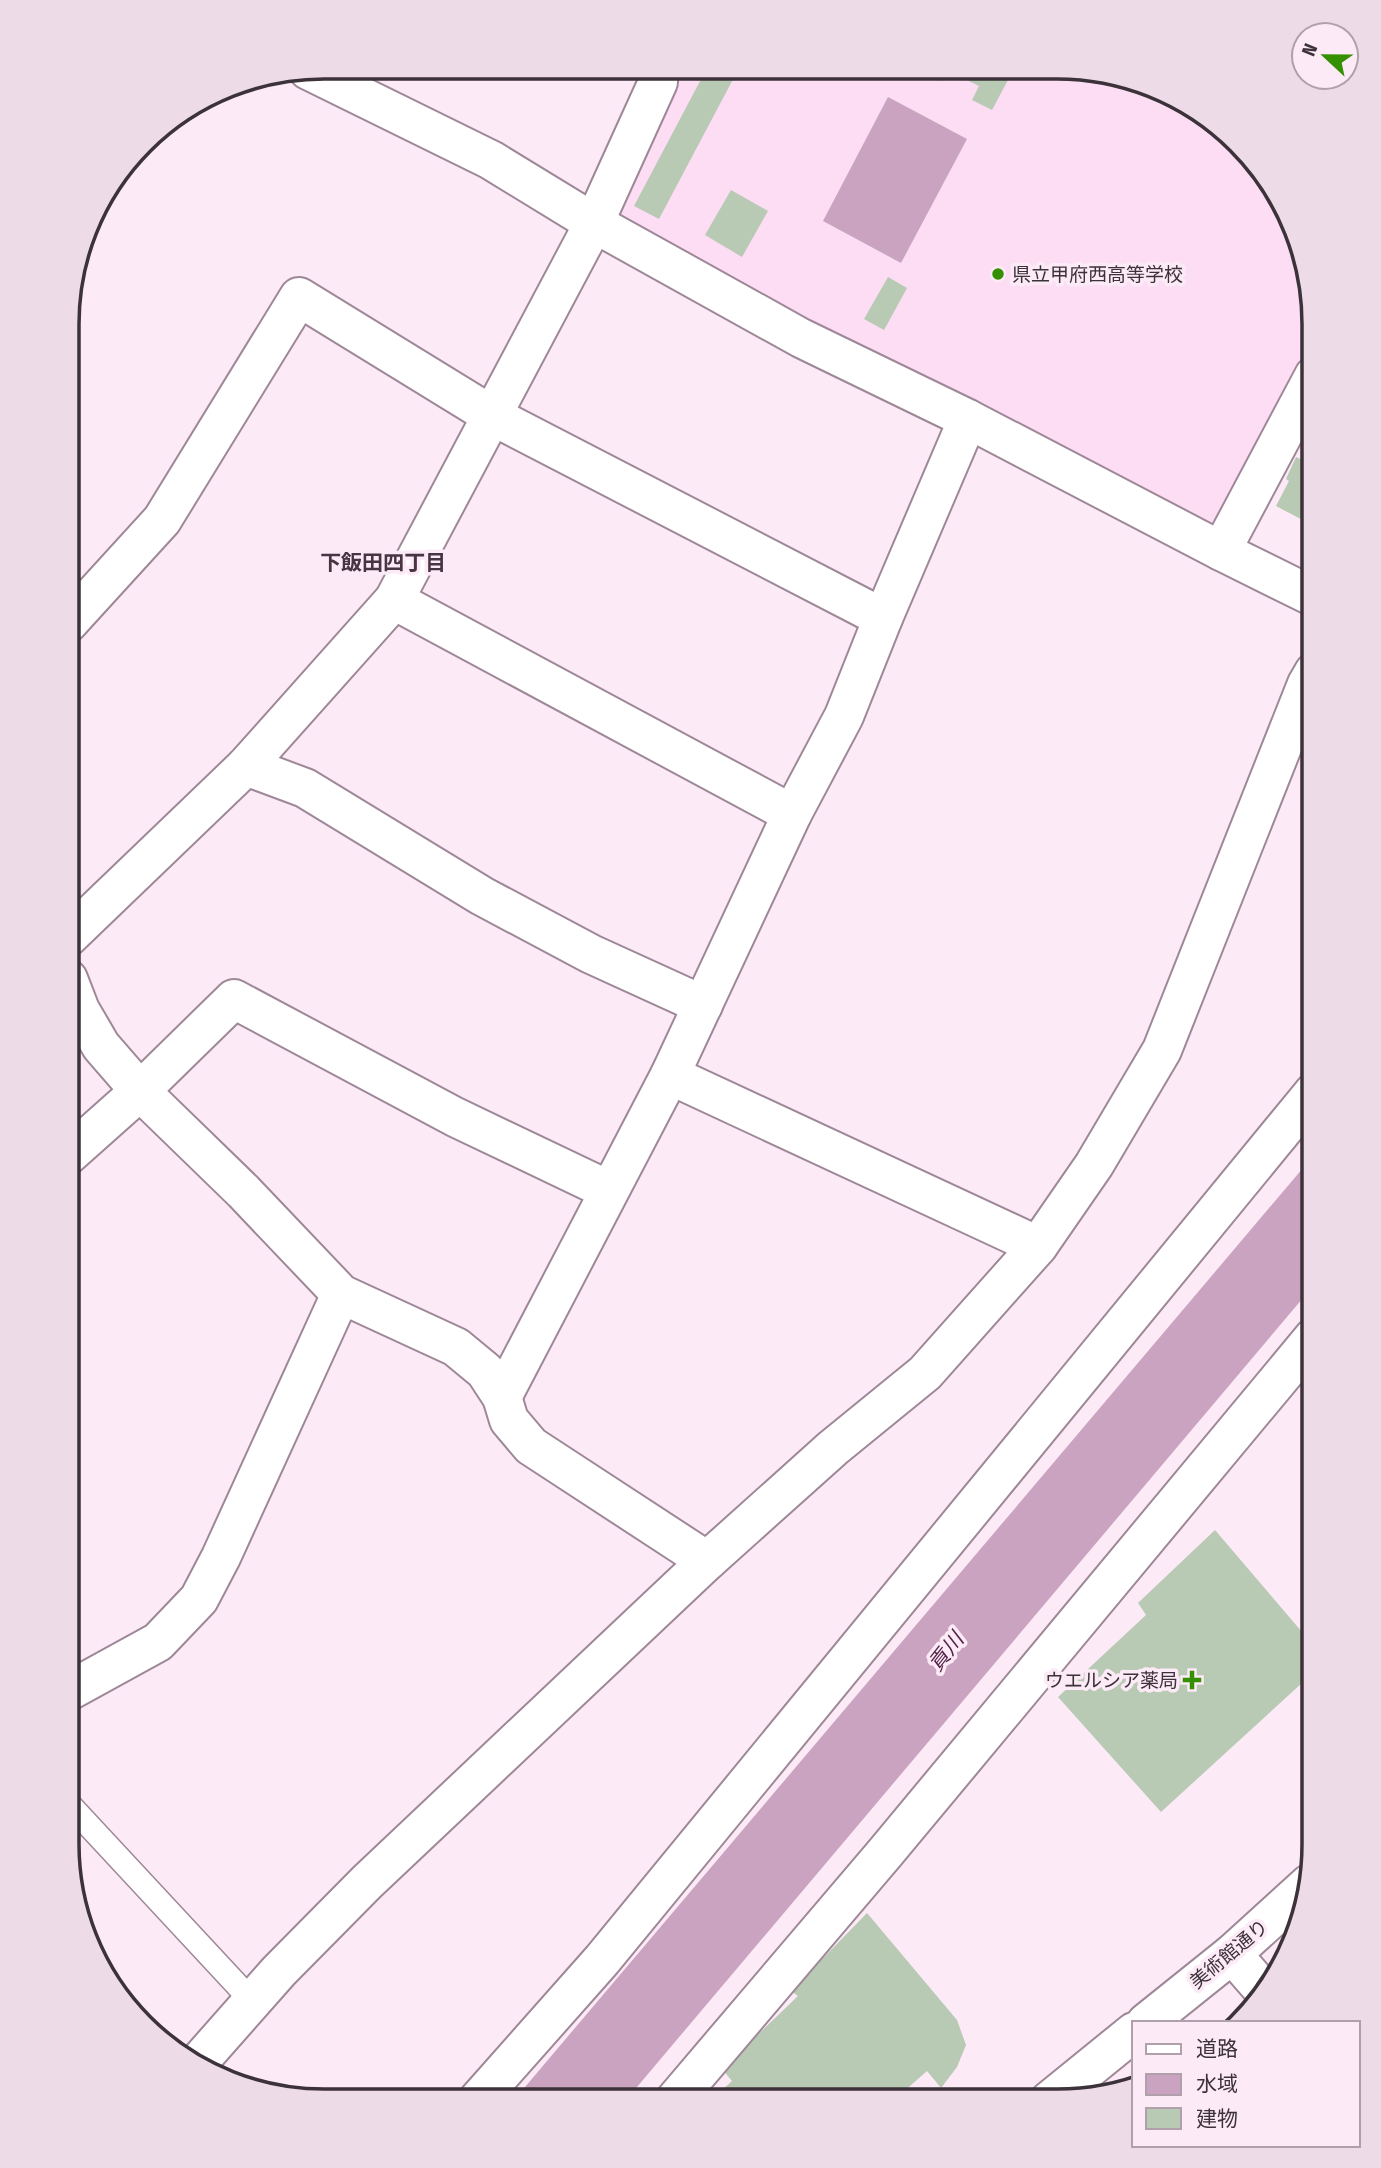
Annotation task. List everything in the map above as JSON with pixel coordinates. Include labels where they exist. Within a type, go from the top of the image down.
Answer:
[{"type":"main road","points":[[325,79],[491,160],[594,223],[801,338],[968,419],[1302,591]]},
{"type":"main road","points":[[79,926],[246,766],[394,600],[594,223],[658,79]]},
{"type":"main road","points":[[79,611],[162,520],[299,296],[491,415],[883,618]]},
{"type":"main road","points":[[1221,551],[1302,399]]},
{"type":"main road","points":[[502,1397],[670,1075],[792,814],[844,716],[968,419]]},
{"type":"main road","points":[[394,600],[792,814]]},
{"type":"main road","points":[[203,2057],[252,2001],[367,1882],[707,1561],[833,1448],[925,1373],[1038,1246],[1094,1165],[1162,1050],[1302,696]]},
{"type":"main road","points":[[246,766],[305,788],[482,896],[590,954],[704,1005]]},
{"type":"main road","points":[[79,1145],[140,1091],[234,999],[455,1117],[608,1190]]},
{"type":"main road","points":[[79,1007],[101,1046],[140,1091],[243,1191],[341,1294],[456,1347],[485,1371],[502,1397],[509,1420],[531,1446],[707,1561]]},
{"type":"main road","points":[[670,1075],[1038,1246]]},
{"type":"main road","points":[[488,2089],[602,1960],[1302,1107]]},
{"type":"main road","points":[[79,1685],[158,1642],[199,1599],[221,1557],[341,1294]]},
{"type":"main road","points":[[684,2089],[885,1853],[1302,1351]]},
{"type":"main road","name":"美術館通り","points":[[1148,2021],[1232,1954],[1297,1895]]},
{"type":"main road","points":[[1232,1954],[1258,1984]]},
{"type":"main road","points":[[1064,2089],[1132,2034]]},
{"type":"lane","points":[[79,1816],[252,2001]]},
{"type":"shaded area","name":"県立甲府西高等学校","points":[[652,79],[1058,79],[1121,87],[1151,97],[1207,129],[1231,150],[1252,174],[1269,201],[1284,230],[1298,276],[1302,307],[1302,399],[1221,551],[594,223]]},
{"type":"water","points":[[888,97],[967,139],[901,263],[823,221]]},
{"type":"water","name":"貢川","points":[[1302,1169],[1302,1299],[635,2089],[523,2089]]},
{"type":"building","points":[[701,79],[733,79],[659,219],[634,206]]},
{"type":"building","points":[[965,79],[1008,79],[992,110],[972,100],[979,86]]},
{"type":"building","points":[[731,190],[768,211],[742,257],[705,235]]},
{"type":"building","points":[[888,277],[907,288],[884,330],[864,319]]},
{"type":"building","points":[[1302,455],[1302,520],[1276,506],[1289,481],[1286,479],[1296,457],[1300,459]]},
{"type":"building","points":[[1215,1530],[1302,1632],[1302,1683],[1161,1812],[1058,1697],[1146,1615],[1138,1603]]},
{"type":"building","points":[[867,1913],[957,2020],[966,2045],[957,2067],[941,2088],[927,2071],[907,2089],[723,2089],[732,2081],[722,2069],[798,1996],[791,1991]]},
{"type":"place","name":"県立甲府西高等学校","points":[[998,274]]},
{"type":"place","name":"ウエルシア薬局","points":[[1192,1680]]},
{"type":"district","name":"下飯田四丁目","points":[[383,563]]}]
